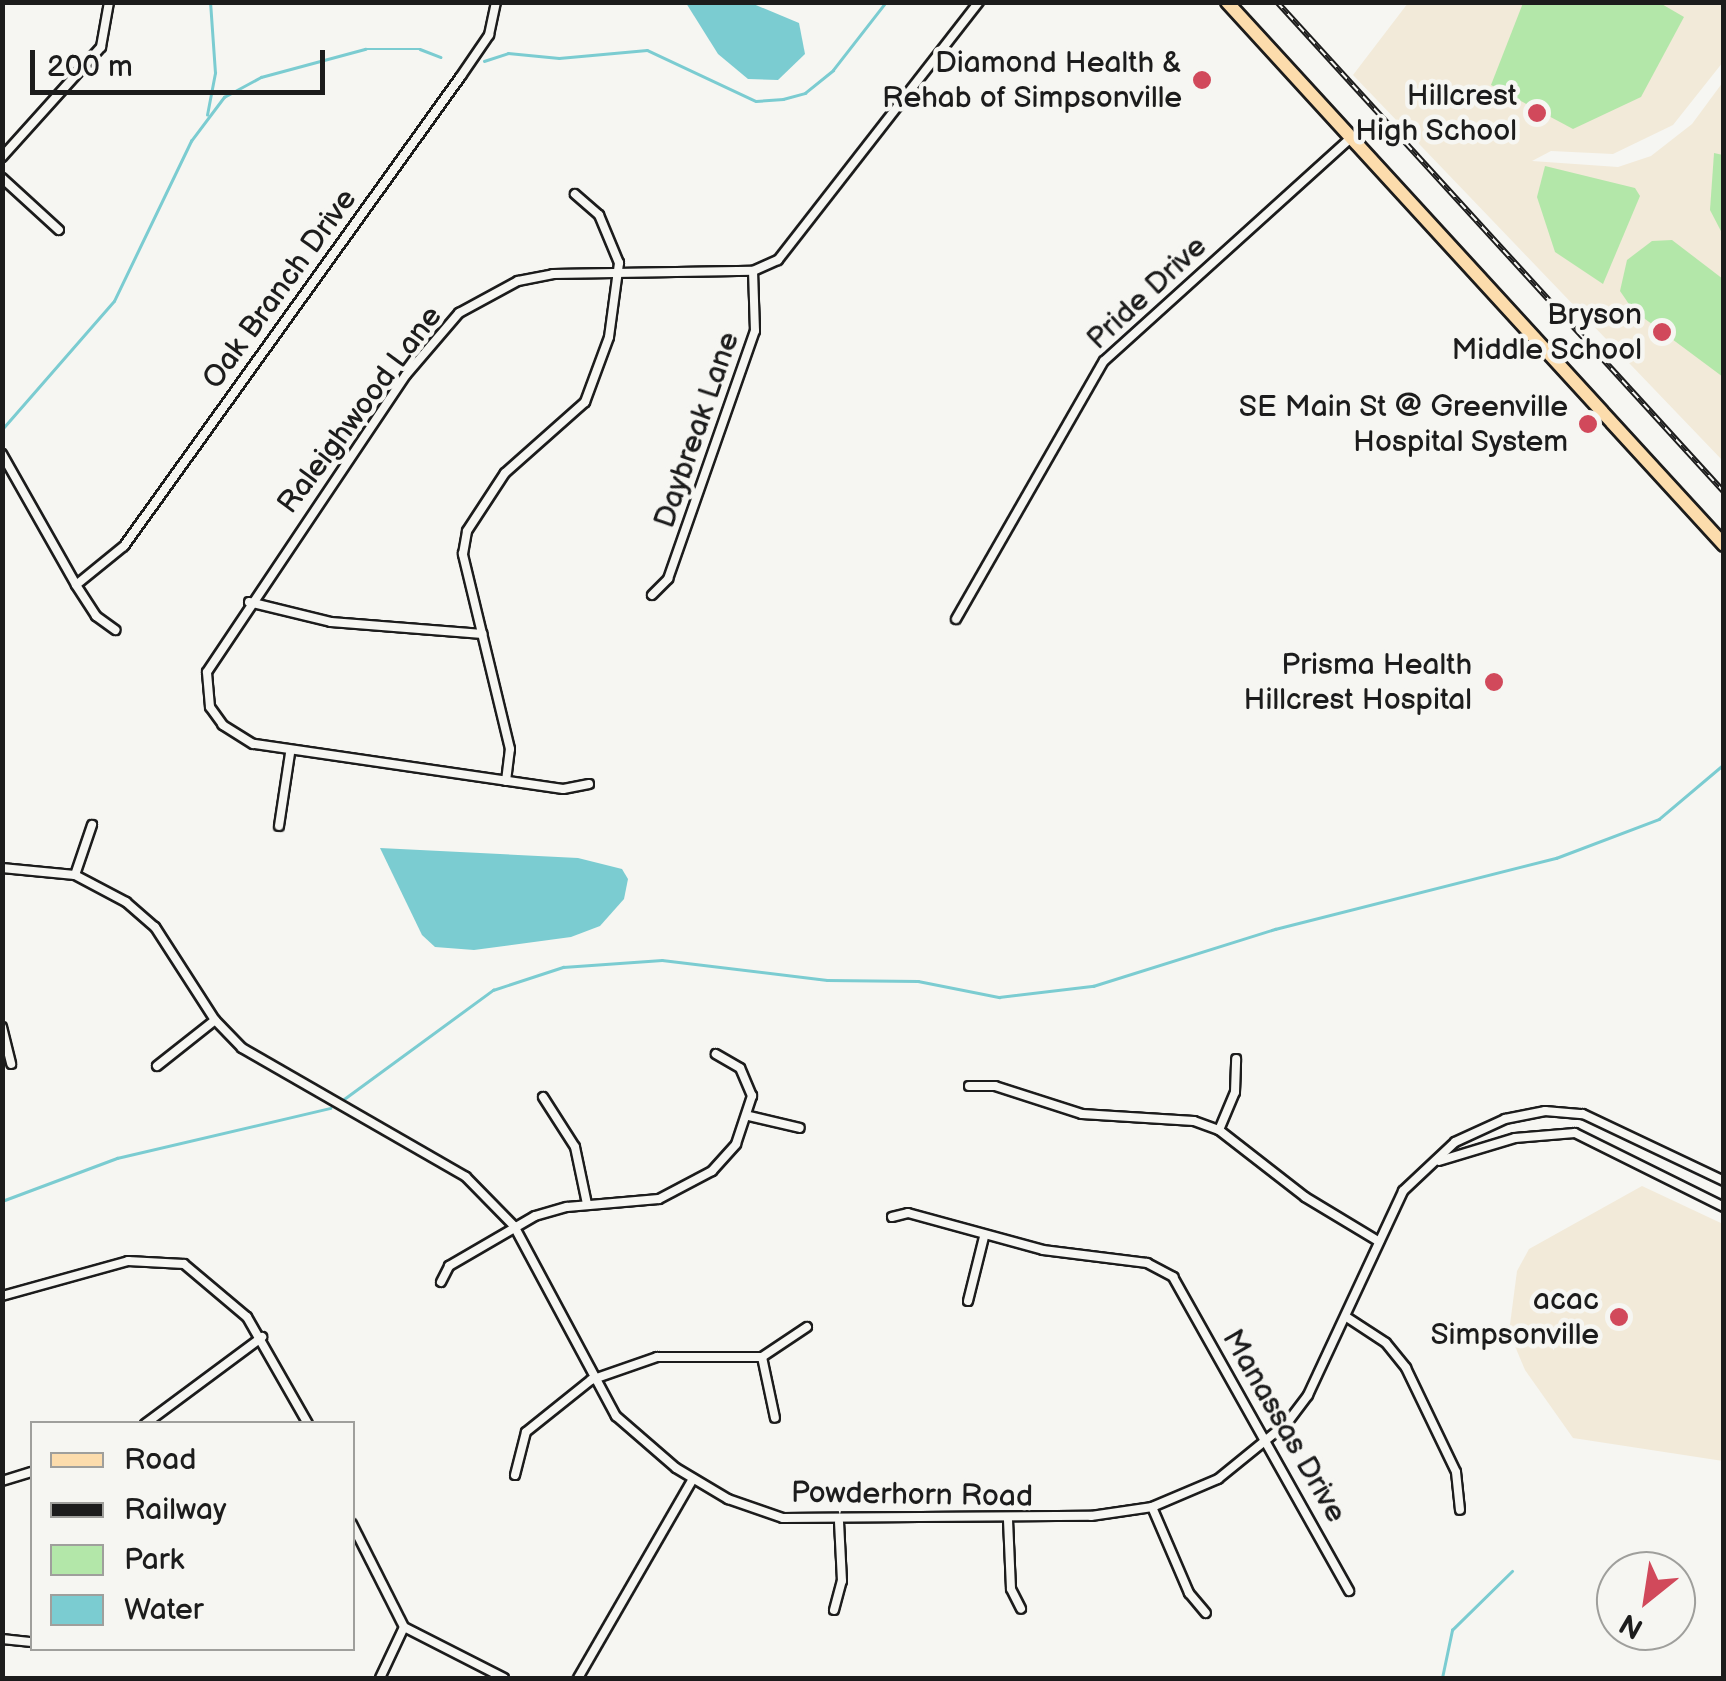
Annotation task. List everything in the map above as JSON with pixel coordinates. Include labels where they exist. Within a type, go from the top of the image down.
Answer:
[{"type":"main road","points":[[1228,2],[1724,545]]},
{"type":"street","points":[[2,158],[101,47],[109,2]]},
{"type":"street","name":"Oak Branch Drive","points":[[76,585],[124,546],[461,76],[488,35],[496,2]]},
{"type":"street","points":[[753,272],[796,242],[979,2]]},
{"type":"street","name":"Pride Drive","points":[[956,618],[1104,361],[1352,138]]},
{"type":"street","points":[[2,178],[59,230]]},
{"type":"street","points":[[506,781],[510,750],[463,554],[467,531],[505,473],[585,402],[609,337],[619,274],[608,231],[575,194]]},
{"type":"street","name":"Raleighwood Lane","points":[[589,784],[563,789],[290,753],[243,738],[210,706],[207,672],[249,602],[406,376],[460,313],[518,281],[619,274],[753,272]]},
{"type":"street","name":"Daybreak Lane","points":[[652,595],[668,580],[756,331],[753,272]]},
{"type":"street","points":[[2,454],[76,585],[96,616],[115,630]]},
{"type":"street","points":[[249,602],[330,622],[482,634]]},
{"type":"street","points":[[279,826],[290,753]]},
{"type":"street","points":[[75,876],[92,825]]},
{"type":"street","name":"Powderhorn Road","points":[[2,868],[75,876],[146,918],[215,1020],[272,1070],[451,1166],[514,1226],[592,1380],[639,1440],[693,1479],[764,1513],[839,1522],[1008,1520],[1152,1507],[1218,1479],[1267,1442],[1308,1394],[1348,1318],[1378,1241],[1403,1191],[1455,1142],[1505,1119],[1564,1112],[1614,1125],[1724,1181]]},
{"type":"street","points":[[157,1066],[215,1020]]},
{"type":"street","points":[[2,1028],[12,1064]]},
{"type":"street","points":[[441,1282],[449,1266],[514,1226],[588,1204],[659,1198],[692,1185],[729,1154],[750,1116],[752,1096],[745,1074],[716,1054]]},
{"type":"street","points":[[1219,1130],[1235,1092],[1236,1058]]},
{"type":"street","points":[[969,1086],[1001,1087],[1082,1114],[1194,1121],[1219,1130],[1305,1197],[1378,1241]]},
{"type":"street","points":[[543,1097],[575,1147],[588,1204]]},
{"type":"street","points":[[750,1116],[800,1128]]},
{"type":"street","name":"Powderhorn Road","points":[[1439,1160],[1515,1138],[1575,1133],[1724,1207]]},
{"type":"street","name":"Manassas Drive","points":[[892,1218],[908,1213],[984,1237],[1164,1271],[1186,1291],[1226,1382],[1267,1442],[1349,1591]]},
{"type":"street","points":[[968,1301],[984,1237]]},
{"type":"street","points":[[2,1296],[145,1259],[184,1264],[222,1290],[262,1337],[306,1421]]},
{"type":"street","points":[[1348,1318],[1386,1343],[1406,1368],[1456,1472],[1460,1510]]},
{"type":"street","points":[[515,1475],[514,1459],[526,1432],[592,1380],[657,1357],[762,1357],[807,1327]]},
{"type":"street","points":[[149,1421],[262,1337]]},
{"type":"street","points":[[762,1357],[775,1418]]},
{"type":"street","points":[[2,1481],[30,1473]]},
{"type":"street","points":[[578,1678],[693,1479]]},
{"type":"street","points":[[1152,1507],[1189,1594],[1206,1613]]},
{"type":"street","points":[[1008,1520],[1011,1588],[1021,1608]]},
{"type":"street","points":[[834,1610],[842,1581],[839,1522]]},
{"type":"street","points":[[355,1530],[404,1627],[504,1678]]},
{"type":"street","points":[[380,1678],[404,1627]]},
{"type":"street","points":[[2,1640],[30,1642]]},
{"type":"shaded area","points":[[1408,3],[1723,3],[1723,62],[1673,125],[1613,154],[1551,151],[1532,161],[1618,167],[1651,156],[1692,124],[1723,82],[1723,461],[1353,75]]},
{"type":"shaded area","points":[[1642,1186],[1723,1224],[1723,1461],[1573,1438],[1525,1370],[1509,1332],[1517,1271],[1529,1249]]},
{"type":"green space","points":[[1523,3],[1660,3],[1684,17],[1641,97],[1573,129],[1491,85]]},
{"type":"green space","points":[[1714,153],[1723,155],[1723,235],[1710,210]]},
{"type":"green space","points":[[1545,166],[1635,188],[1640,196],[1603,284],[1555,252],[1537,197]]},
{"type":"green space","points":[[1672,240],[1723,279],[1723,377],[1633,310],[1620,291],[1627,260],[1652,241]]},
{"type":"water","points":[[686,3],[751,3],[799,23],[805,54],[778,80],[748,79],[718,54]]},
{"type":"water","points":[[380,848],[578,858],[622,869],[628,879],[624,899],[600,926],[571,937],[474,950],[435,947],[422,935]]},
{"type":"waterway","points":[[207,115],[215,73],[210,2]]},
{"type":"waterway","points":[[484,61],[508,53],[559,58],[647,50],[756,101],[783,99],[805,93],[833,70],[886,2]]},
{"type":"waterway","points":[[4,427],[114,301],[191,141],[224,97],[261,77],[365,49],[420,49],[441,57]]},
{"type":"waterway","points":[[344,1099],[493,990],[563,967],[662,960],[827,980],[918,981],[999,997],[1093,986],[1275,929],[1556,858],[1659,819],[1724,764]]},
{"type":"waterway","points":[[2,1201],[117,1158],[330,1108]]},
{"type":"waterway","points":[[1442,1678],[1452,1630],[1512,1571]]},
{"type":"railway","points":[[1277,2],[1724,492]]},
{"type":"place","name":"Diamond Health & Rehab of Simpsonville","points":[[1202,80]]},
{"type":"place","name":"Hillcrest High School","points":[[1537,113]]},
{"type":"place","name":"Bryson Middle School","points":[[1662,332]]},
{"type":"place","name":"SE Main St @ Greenville Hospital System","points":[[1588,424]]},
{"type":"place","name":"Prisma Health Hillcrest Hospital","points":[[1494,682]]},
{"type":"place","name":"acac Simpsonville","points":[[1619,1317]]}]
